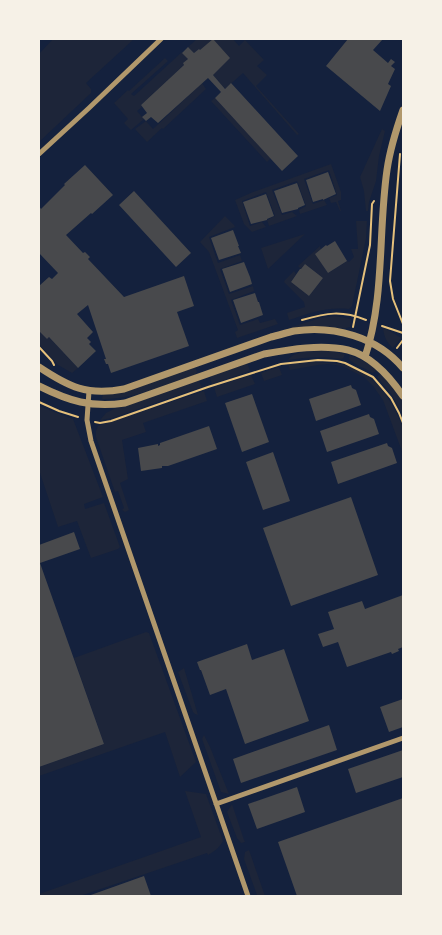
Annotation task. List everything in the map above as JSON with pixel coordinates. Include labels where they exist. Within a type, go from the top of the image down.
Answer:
[{"type":"street","points":[[39,154],[161,39]]},
{"type":"street","points":[[365,357],[374,323],[378,290],[387,170],[403,110]]},
{"type":"street","points":[[39,367],[74,388],[106,392],[124,389],[271,337],[293,332],[323,330],[352,334],[370,342],[391,356],[403,368]]},
{"type":"street","points":[[39,386],[68,399],[88,404],[109,405],[125,403],[254,357],[304,348],[327,348],[349,350],[365,357],[380,369],[403,396]]},
{"type":"street","points":[[90,391],[87,420],[91,441],[248,896]]},
{"type":"street","points":[[216,804],[403,738]]},
{"type":"path","points":[[401,152],[390,282],[403,324]]},
{"type":"path","points":[[352,334],[370,245],[372,204],[376,196]]},
{"type":"path","points":[[374,323],[403,333]]},
{"type":"path","points":[[39,347],[54,367]]},
{"type":"path","points":[[345,363],[349,350]]},
{"type":"path","points":[[39,402],[59,411],[100,423],[112,421],[208,387],[281,364],[318,360],[345,363],[373,377],[391,398],[403,423]]},
{"type":"shaded area","points":[[53,39],[134,39],[86,83],[91,89],[91,93],[39,142],[39,54]]},
{"type":"shaded area","points":[[197,39],[233,39],[239,46],[245,40],[264,60],[257,66],[267,75],[256,86],[299,134],[297,135],[243,73],[225,89],[213,75],[200,50],[194,53],[188,47]]},
{"type":"shaded area","points":[[182,52],[188,59],[141,105],[142,107],[137,111],[144,119],[131,130],[124,123],[128,119],[114,103],[165,58],[168,61],[131,94],[134,96]]},
{"type":"shaded area","points":[[202,83],[206,89],[147,142],[135,129],[146,121],[153,129]]},
{"type":"shaded area","points":[[215,98],[271,158],[267,162],[211,101]]},
{"type":"shaded area","points":[[382,129],[385,131],[376,181],[368,211],[366,211],[364,191],[360,177]]},
{"type":"shaded area","points":[[331,164],[341,192],[341,200],[338,201],[341,211],[336,202],[331,203],[329,198],[337,195],[329,170],[304,179],[313,204],[324,200],[327,205],[300,214],[299,210],[306,206],[297,181],[272,190],[282,215],[292,212],[297,216],[269,226],[267,220],[275,216],[266,192],[242,201],[250,226],[262,222],[266,227],[252,232],[244,224],[235,200]]},
{"type":"shaded area","points":[[225,216],[235,227],[209,237],[218,263],[240,255],[242,261],[220,269],[229,294],[253,286],[254,291],[231,300],[240,325],[258,319],[260,323],[275,319],[278,324],[237,338],[235,332],[238,330],[209,252],[200,242]]},
{"type":"shaded area","points":[[356,221],[367,221],[366,238],[352,306],[349,309],[318,311],[289,320],[287,313],[305,307],[304,302],[284,282],[285,280],[294,271],[296,274],[291,282],[309,296],[323,278],[305,264],[301,269],[298,266],[320,246],[321,250],[316,254],[328,273],[347,261],[349,262],[354,257],[351,249],[358,249]]},
{"type":"shaded area","points":[[305,234],[268,269],[261,248]]},
{"type":"shaded area","points":[[335,316],[351,319],[350,327],[343,329],[309,326],[292,328],[320,318]]},
{"type":"shaded area","points":[[383,328],[401,338],[393,348],[386,340]]},
{"type":"shaded area","points":[[39,331],[47,339],[49,337],[78,368],[72,373],[58,365],[39,344]]},
{"type":"shaded area","points":[[329,351],[345,354],[342,359],[315,357],[288,360],[299,353]]},
{"type":"shaded area","points":[[350,355],[377,369],[372,373],[356,365],[349,359]]},
{"type":"shaded area","points":[[315,362],[342,364],[354,368],[368,376],[380,387],[392,404],[403,427],[403,454],[383,400],[364,377],[342,366],[328,364],[290,370],[288,364]]},
{"type":"shaded area","points":[[245,364],[248,365],[250,371],[212,384],[210,379],[212,375]]},
{"type":"shaded area","points":[[193,367],[197,372],[195,375],[149,391],[125,397],[102,399],[103,394]]},
{"type":"shaded area","points":[[279,367],[282,375],[264,381],[261,373]]},
{"type":"shaded area","points":[[381,372],[403,401],[403,415],[392,395],[377,377]]},
{"type":"shaded area","points":[[251,375],[255,384],[217,397],[214,387]]},
{"type":"shaded area","points":[[197,380],[202,387],[112,418],[101,420],[106,413],[114,409]]},
{"type":"shaded area","points":[[204,391],[207,401],[143,423],[146,432],[122,440],[128,479],[120,483],[129,510],[125,512],[122,510],[124,508],[118,491],[115,492],[96,437],[98,426]]},
{"type":"shaded area","points":[[39,406],[73,419],[103,497],[84,504],[85,509],[104,503],[120,547],[118,549],[91,558],[77,521],[58,527],[39,470]]},
{"type":"shaded area","points":[[146,632],[149,633],[196,762],[180,777],[165,732],[39,776],[39,767],[104,744],[74,658]]},
{"type":"shaded area","points":[[184,668],[198,715],[193,712],[178,672]]},
{"type":"shaded area","points":[[204,735],[229,794],[221,792],[202,739]]},
{"type":"shaded area","points":[[185,791],[206,794],[223,841],[215,851],[208,855],[207,853],[80,896],[39,896],[39,894],[201,837]]},
{"type":"shaded area","points":[[232,804],[245,842],[241,843],[237,838],[227,812]]},
{"type":"shaded area","points":[[249,850],[265,896],[257,895],[244,859],[245,852]]},
{"type":"building","points":[[213,39],[230,58],[213,75],[225,89],[231,83],[298,156],[282,171],[215,98],[221,92],[208,78],[158,123],[151,117],[146,121],[142,117],[147,113],[141,105],[188,59],[182,53],[188,47],[194,53]]},
{"type":"building","points":[[348,39],[383,39],[373,50],[388,63],[391,59],[395,62],[391,66],[395,69],[388,84],[391,86],[380,111],[326,66]]},
{"type":"building","points":[[85,165],[113,195],[66,235],[83,253],[85,252],[90,257],[88,259],[124,297],[184,276],[194,306],[177,312],[189,346],[111,373],[104,359],[106,359],[88,305],[77,314],[93,332],[87,338],[91,342],[89,344],[96,351],[78,368],[49,337],[47,339],[39,331],[39,286],[49,277],[52,279],[58,273],[39,253],[39,206],[41,209]]},
{"type":"building","points":[[328,172],[336,194],[313,202],[306,180]]},
{"type":"building","points":[[297,183],[305,205],[282,213],[274,191]]},
{"type":"building","points":[[134,191],[191,253],[176,267],[119,205]]},
{"type":"building","points":[[266,194],[274,216],[251,224],[243,202]]},
{"type":"building","points":[[233,230],[241,253],[219,260],[211,238]]},
{"type":"building","points":[[335,241],[347,261],[328,273],[315,254],[326,245]]},
{"type":"building","points":[[244,262],[252,284],[230,292],[222,269]]},
{"type":"building","points":[[305,264],[323,278],[309,296],[291,282]]},
{"type":"building","points":[[255,293],[263,315],[241,323],[233,300]]},
{"type":"building","points":[[351,385],[356,390],[361,405],[316,421],[309,399]]},
{"type":"building","points":[[252,394],[269,442],[242,452],[225,403]]},
{"type":"building","points":[[369,414],[374,419],[379,434],[327,452],[320,431]]},
{"type":"building","points":[[209,426],[217,449],[168,466],[162,466],[162,468],[141,471],[138,448],[158,444],[158,446],[160,443]]},
{"type":"building","points":[[387,443],[392,448],[397,463],[338,484],[331,462]]},
{"type":"building","points":[[273,452],[290,501],[263,510],[246,462]]},
{"type":"building","points":[[351,497],[378,575],[291,606],[263,528]]},
{"type":"building","points":[[74,532],[80,549],[40,563],[104,744],[39,767],[39,545]]},
{"type":"building","points":[[403,595],[403,647],[398,649],[399,651],[347,667],[338,642],[323,647],[318,634],[334,629],[328,612],[362,601],[365,609]]},
{"type":"building","points":[[247,644],[252,660],[284,649],[309,721],[245,744],[226,689],[210,695],[197,662]]},
{"type":"building","points":[[403,699],[403,727],[389,732],[380,707]]},
{"type":"building","points":[[329,725],[337,750],[241,783],[233,759]]},
{"type":"building","points":[[403,750],[403,777],[356,793],[348,769]]},
{"type":"building","points":[[297,787],[305,812],[257,829],[248,804]]},
{"type":"building","points":[[403,798],[403,896],[297,896],[278,842]]},
{"type":"building","points":[[144,876],[151,896],[88,896]]}]
